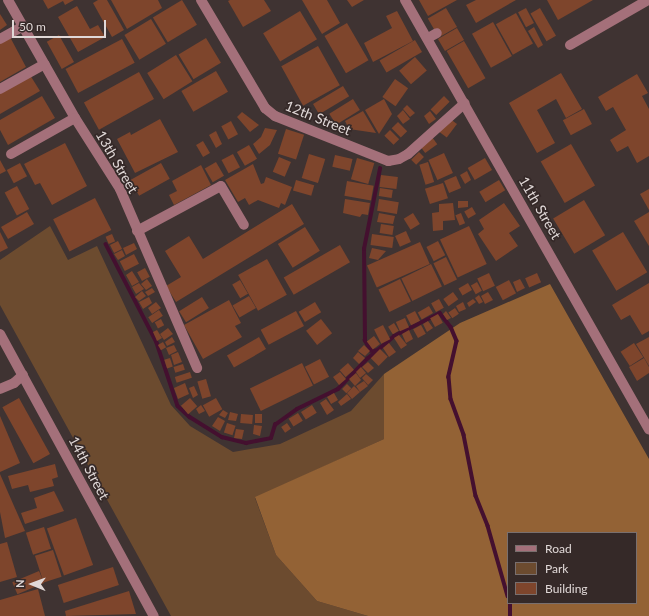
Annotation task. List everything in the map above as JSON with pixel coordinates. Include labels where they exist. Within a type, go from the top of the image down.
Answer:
[{"type":"street","name":"13th Street","points":[[8,0],[44,64],[74,105],[75,118],[120,189],[137,232],[197,368]]},
{"type":"street","name":"12th Street","points":[[202,0],[265,108],[275,116],[388,161],[399,159],[408,154],[465,103]]},
{"type":"street","name":"11th Street","points":[[406,0],[432,36],[465,103],[649,430]]},
{"type":"street","points":[[570,45],[648,0]]},
{"type":"street","points":[[205,28],[214,22]]},
{"type":"street","points":[[0,39],[23,26]]},
{"type":"street","points":[[0,89],[44,64]]},
{"type":"street","points":[[11,154],[75,118]]},
{"type":"street","points":[[137,232],[221,186],[244,225]]},
{"type":"street","name":"14th Street","points":[[0,334],[154,616]]},
{"type":"street","points":[[0,389],[14,383],[23,375]]},
{"type":"green space","points":[[50,226],[68,260],[97,246],[171,405],[190,426],[233,452],[280,444],[351,411],[384,374],[384,439],[255,498],[276,555],[317,601],[368,616],[171,616],[0,305],[0,260]]},
{"type":"shaded area","points":[[550,284],[649,459],[649,616],[368,616],[317,601],[276,555],[255,497],[384,439],[384,374],[460,323]]},
{"type":"building","points":[[43,0],[74,0],[65,5],[63,1],[48,9]]},
{"type":"building","points":[[98,0],[107,0],[124,30],[112,37],[93,3]]},
{"type":"building","points":[[111,0],[158,0],[162,8],[127,29]]},
{"type":"building","points":[[182,0],[197,25],[168,42],[153,18]]},
{"type":"building","points":[[264,0],[271,11],[243,27],[228,1]]},
{"type":"building","points":[[302,0],[327,0],[340,23],[322,34]]},
{"type":"building","points":[[347,0],[364,0],[352,7]]},
{"type":"building","points":[[419,0],[457,0],[428,16]]},
{"type":"building","points":[[476,0],[516,0],[476,23],[466,5]]},
{"type":"building","points":[[547,0],[593,0],[558,20]]},
{"type":"building","points":[[77,6],[90,29],[98,25],[105,37],[78,52],[58,17]]},
{"type":"building","points":[[446,8],[457,27],[439,38],[428,18]]},
{"type":"building","points":[[526,8],[534,23],[526,27],[518,12]]},
{"type":"building","points":[[540,8],[556,36],[546,41],[530,14]]},
{"type":"building","points":[[300,11],[317,39],[280,61],[263,33]]},
{"type":"building","points":[[397,11],[413,41],[373,62],[364,43],[392,28],[386,16]]},
{"type":"building","points":[[516,13],[533,44],[513,55],[496,24]]},
{"type":"building","points":[[0,14],[7,25],[0,30]]},
{"type":"building","points":[[151,19],[166,44],[139,60],[124,35]]},
{"type":"building","points":[[493,22],[512,56],[491,68],[472,34]]},
{"type":"building","points":[[347,23],[368,60],[346,73],[324,36]]},
{"type":"building","points":[[534,27],[543,45],[538,48],[528,31]]},
{"type":"building","points":[[457,28],[464,40],[445,51],[438,39]]},
{"type":"building","points":[[59,35],[74,62],[62,69],[47,42]]},
{"type":"building","points":[[10,37],[26,67],[0,82],[0,42]]},
{"type":"building","points":[[206,38],[221,63],[194,79],[179,54]]},
{"type":"building","points":[[122,39],[135,63],[78,93],[65,69]]},
{"type":"building","points":[[415,40],[422,52],[386,73],[379,60]]},
{"type":"building","points":[[464,41],[486,78],[468,88],[447,51]]},
{"type":"building","points":[[318,46],[340,85],[303,106],[281,66]]},
{"type":"building","points":[[176,55],[192,81],[164,99],[147,73]]},
{"type":"building","points":[[415,57],[427,71],[411,84],[399,71]]},
{"type":"building","points":[[216,71],[228,92],[193,112],[181,91]]},
{"type":"building","points":[[139,72],[154,99],[99,130],[84,103]]},
{"type":"building","points":[[561,73],[582,109],[566,118],[556,99],[537,110],[555,143],[537,153],[509,103]]},
{"type":"building","points":[[637,74],[648,93],[642,96],[649,109],[649,156],[637,163],[628,146],[617,152],[610,140],[626,130],[613,107],[606,111],[598,97]]},
{"type":"building","points":[[30,75],[40,91],[0,114],[0,92]]},
{"type":"building","points":[[395,79],[408,88],[395,106],[382,97]]},
{"type":"building","points":[[343,86],[349,96],[319,114],[313,104]]},
{"type":"building","points":[[42,96],[55,118],[8,145],[0,130],[0,120]]},
{"type":"building","points":[[444,96],[450,102],[436,115],[431,109]]},
{"type":"building","points":[[353,99],[360,110],[336,125],[329,114]]},
{"type":"building","points":[[384,99],[392,114],[379,134],[365,110]]},
{"type":"building","points":[[407,105],[415,113],[410,117],[403,109]]},
{"type":"building","points":[[584,109],[592,124],[571,135],[563,120]]},
{"type":"building","points":[[403,110],[410,119],[403,124],[397,116]]},
{"type":"building","points":[[363,111],[376,133],[349,129],[345,121]]},
{"type":"building","points":[[430,111],[436,119],[429,124],[424,116]]},
{"type":"building","points":[[242,112],[259,125],[250,132],[237,117]]},
{"type":"building","points":[[449,118],[457,124],[447,138],[439,132]]},
{"type":"building","points":[[160,119],[178,152],[135,173],[117,139],[130,132],[131,135]]},
{"type":"building","points":[[231,121],[238,134],[228,139],[221,126]]},
{"type":"building","points":[[398,122],[407,131],[401,138],[392,128]]},
{"type":"building","points":[[265,128],[277,130],[270,145],[259,154],[253,144],[261,137]]},
{"type":"building","points":[[286,129],[304,135],[296,160],[278,154]]},
{"type":"building","points":[[390,130],[399,139],[394,145],[384,136]]},
{"type":"building","points":[[216,131],[222,144],[216,148],[209,135]]},
{"type":"building","points":[[432,137],[437,144],[425,153],[420,146]]},
{"type":"building","points":[[203,141],[210,153],[203,157],[196,145]]},
{"type":"building","points":[[65,143],[87,186],[52,205],[40,183],[35,185],[24,164]]},
{"type":"building","points":[[571,144],[595,186],[565,203],[541,162]]},
{"type":"building","points":[[249,145],[257,159],[245,166],[237,152]]},
{"type":"building","points":[[419,152],[424,157],[416,165],[411,160]]},
{"type":"building","points":[[444,153],[453,173],[437,180],[428,160]]},
{"type":"building","points":[[233,154],[240,167],[229,173],[222,160]]},
{"type":"building","points":[[309,154],[325,159],[318,183],[302,178]]},
{"type":"building","points":[[335,155],[353,159],[350,171],[332,167]]},
{"type":"building","points":[[279,157],[291,162],[285,177],[273,172]]},
{"type":"building","points":[[357,158],[374,163],[368,184],[351,179]]},
{"type":"building","points":[[485,158],[492,170],[475,180],[468,168]]},
{"type":"building","points":[[0,160],[6,171],[0,174]]},
{"type":"building","points":[[216,162],[224,176],[213,182],[205,168]]},
{"type":"building","points":[[428,162],[434,182],[426,185],[419,165]]},
{"type":"building","points":[[20,163],[27,176],[14,183],[7,170]]},
{"type":"building","points":[[161,163],[170,179],[139,196],[130,180]]},
{"type":"building","points":[[253,164],[261,184],[264,183],[266,177],[292,187],[285,205],[281,203],[279,208],[258,200],[249,205],[245,198],[238,202],[225,180]]},
{"type":"building","points":[[201,165],[211,185],[174,205],[169,195],[177,191],[172,181]]},
{"type":"building","points":[[467,171],[471,180],[465,184],[460,175]]},
{"type":"building","points":[[381,175],[398,177],[396,189],[380,187]]},
{"type":"building","points":[[456,176],[461,188],[449,193],[444,181]]},
{"type":"building","points":[[296,180],[314,185],[311,196],[293,191]]},
{"type":"building","points":[[499,180],[505,190],[485,202],[479,192]]},
{"type":"building","points":[[347,181],[374,186],[371,200],[344,196]]},
{"type":"building","points":[[443,183],[448,198],[430,204],[425,189]]},
{"type":"building","points":[[17,186],[29,209],[17,216],[5,193]]},
{"type":"building","points":[[380,188],[393,190],[392,198],[379,196]]},
{"type":"building","points":[[649,189],[649,210],[640,194]]},
{"type":"building","points":[[95,198],[111,230],[69,251],[53,219]]},
{"type":"building","points":[[345,199],[370,203],[368,215],[362,214],[360,217],[343,213]]},
{"type":"building","points":[[379,199],[399,202],[397,214],[377,211]]},
{"type":"building","points":[[584,200],[605,235],[574,254],[553,219]]},
{"type":"building","points":[[458,201],[468,201],[468,207],[458,208]]},
{"type":"building","points":[[453,203],[455,220],[443,221],[443,230],[433,231],[432,213],[439,212],[439,204]]},
{"type":"building","points":[[504,203],[520,226],[509,233],[518,246],[496,261],[478,234],[484,229],[479,220]]},
{"type":"building","points":[[292,204],[304,224],[176,302],[166,286],[181,277],[165,251],[189,236],[203,259]]},
{"type":"building","points":[[472,207],[476,214],[468,218],[464,212]]},
{"type":"building","points":[[27,212],[34,224],[8,239],[1,227]]},
{"type":"building","points":[[649,212],[649,246],[634,221]]},
{"type":"building","points":[[379,213],[395,216],[393,224],[377,222]]},
{"type":"building","points":[[413,213],[420,224],[411,230],[404,219]]},
{"type":"building","points":[[461,213],[465,223],[460,225],[455,215]]},
{"type":"building","points":[[381,224],[394,226],[392,235],[380,233]]},
{"type":"building","points":[[469,226],[487,264],[458,278],[440,240]]},
{"type":"building","points":[[305,227],[320,251],[293,268],[278,244]]},
{"type":"building","points":[[406,231],[411,242],[400,247],[395,236]]},
{"type":"building","points":[[0,232],[8,248],[0,252]]},
{"type":"building","points":[[623,232],[647,272],[616,291],[592,251]]},
{"type":"building","points":[[112,234],[115,241],[109,244],[106,237]]},
{"type":"building","points":[[372,234],[394,237],[392,248],[370,245]]},
{"type":"building","points":[[118,241],[122,249],[114,253],[110,245]]},
{"type":"building","points":[[438,241],[445,255],[434,261],[426,247]]},
{"type":"building","points":[[420,242],[430,264],[377,288],[367,266]]},
{"type":"building","points":[[134,243],[137,249],[126,255],[123,248]]},
{"type":"building","points":[[340,245],[350,262],[294,295],[284,278]]},
{"type":"building","points":[[372,248],[386,251],[378,260],[369,258]]},
{"type":"building","points":[[122,250],[125,256],[118,260],[114,254]]},
{"type":"building","points":[[134,254],[139,264],[125,271],[120,261]]},
{"type":"building","points":[[446,257],[457,279],[444,286],[433,263]]},
{"type":"building","points":[[267,259],[287,295],[258,311],[238,275]]},
{"type":"building","points":[[431,264],[442,286],[412,301],[401,278]]},
{"type":"building","points":[[145,268],[150,277],[142,281],[137,272]]},
{"type":"building","points":[[132,271],[139,282],[132,286],[126,275]]},
{"type":"building","points":[[489,273],[495,286],[483,291],[477,278]]},
{"type":"building","points":[[537,273],[541,282],[529,287],[525,278]]},
{"type":"building","points":[[147,279],[152,286],[146,290],[141,284]]},
{"type":"building","points":[[400,279],[411,301],[389,312],[378,290]]},
{"type":"building","points":[[520,279],[525,288],[517,292],[513,282]]},
{"type":"building","points":[[240,280],[248,294],[240,298],[232,284]]},
{"type":"building","points":[[509,280],[516,293],[503,300],[496,287]]},
{"type":"building","points":[[477,282],[482,291],[476,294],[471,285]]},
{"type":"building","points":[[139,283],[144,289],[136,294],[132,287]]},
{"type":"building","points":[[468,283],[472,290],[462,295],[458,288]]},
{"type":"building","points":[[649,283],[649,331],[642,335],[630,315],[621,320],[612,305]]},
{"type":"building","points":[[152,288],[155,292],[148,296],[145,292]]},
{"type":"building","points":[[142,291],[146,296],[139,301],[135,297]]},
{"type":"building","points":[[453,292],[458,299],[449,306],[443,299]]},
{"type":"building","points":[[488,292],[493,300],[485,304],[481,296]]},
{"type":"building","points":[[479,295],[483,302],[479,304],[475,298]]},
{"type":"building","points":[[249,296],[256,308],[240,318],[233,306]]},
{"type":"building","points":[[149,297],[152,303],[143,309],[139,302]]},
{"type":"building","points":[[202,297],[209,308],[186,322],[179,311]]},
{"type":"building","points":[[439,299],[444,308],[436,312],[431,303]]},
{"type":"building","points":[[473,299],[476,302],[469,307],[467,303]]},
{"type":"building","points":[[229,300],[241,323],[235,326],[242,337],[203,359],[184,325]]},
{"type":"building","points":[[156,302],[161,308],[152,314],[148,308]]},
{"type":"building","points":[[315,302],[321,312],[305,322],[299,312]]},
{"type":"building","points":[[463,302],[466,309],[459,312],[456,306]]},
{"type":"building","points":[[429,306],[433,313],[422,319],[418,312]]},
{"type":"building","points":[[455,308],[459,314],[452,318],[448,312]]},
{"type":"building","points":[[159,310],[163,316],[152,323],[148,317]]},
{"type":"building","points":[[296,311],[304,326],[269,345],[261,330]]},
{"type":"building","points":[[415,311],[420,321],[411,325],[406,316]]},
{"type":"building","points":[[446,311],[451,318],[447,320],[443,314]]},
{"type":"building","points":[[438,314],[443,323],[435,327],[430,318]]},
{"type":"building","points":[[405,318],[409,327],[400,331],[396,322]]},
{"type":"building","points":[[161,319],[164,325],[158,328],[155,322]]},
{"type":"building","points":[[321,319],[332,333],[317,345],[306,331]]},
{"type":"building","points":[[428,321],[433,328],[427,332],[423,324]]},
{"type":"building","points":[[394,323],[399,331],[393,334],[388,327]]},
{"type":"building","points":[[383,325],[390,339],[381,344],[374,330]]},
{"type":"building","points":[[421,325],[426,334],[418,338],[413,329]]},
{"type":"building","points":[[168,328],[173,334],[164,340],[160,334]]},
{"type":"building","points":[[157,330],[162,338],[157,341],[153,332]]},
{"type":"building","points":[[409,330],[413,339],[406,343],[402,334]]},
{"type":"building","points":[[399,335],[407,345],[401,349],[394,338]]},
{"type":"building","points":[[374,336],[380,344],[373,349],[367,341]]},
{"type":"building","points":[[172,337],[175,342],[167,346],[165,342]]},
{"type":"building","points":[[259,337],[266,349],[234,368],[227,356]]},
{"type":"building","points":[[649,337],[649,366],[636,344]]},
{"type":"building","points":[[163,342],[166,347],[161,350],[158,345]]},
{"type":"building","points":[[389,343],[396,352],[389,357],[383,348]]},
{"type":"building","points":[[634,343],[643,357],[630,366],[621,352]]},
{"type":"building","points":[[174,345],[177,351],[169,355],[166,348]]},
{"type":"building","points":[[364,345],[370,351],[365,356],[358,351]]},
{"type":"building","points":[[380,349],[388,357],[379,366],[371,358]]},
{"type":"building","points":[[178,352],[182,362],[174,365],[171,355]]},
{"type":"building","points":[[358,352],[365,358],[359,364],[353,358]]},
{"type":"building","points":[[170,358],[173,367],[167,368],[164,360]]},
{"type":"building","points":[[644,358],[649,367],[649,373],[637,381],[629,367]]},
{"type":"building","points":[[320,359],[329,377],[314,385],[305,367]]},
{"type":"building","points":[[368,362],[374,368],[368,373],[362,367]]},
{"type":"building","points":[[302,363],[313,385],[261,411],[250,388]]},
{"type":"building","points":[[348,363],[354,370],[346,377],[340,370]]},
{"type":"building","points":[[183,364],[185,370],[175,373],[173,367]]},
{"type":"building","points":[[361,367],[366,373],[360,378],[356,372]]},
{"type":"building","points":[[190,372],[192,378],[177,383],[175,377]]},
{"type":"building","points":[[340,372],[346,379],[339,385],[333,377]]},
{"type":"building","points":[[356,373],[361,380],[355,386],[349,379]]},
{"type":"building","points":[[366,374],[373,380],[368,385],[362,378]]},
{"type":"building","points":[[206,379],[211,396],[202,399],[197,381]]},
{"type":"building","points":[[364,381],[368,386],[360,392],[356,386]]},
{"type":"building","points":[[185,383],[189,394],[178,399],[174,388]]},
{"type":"building","points":[[347,384],[351,388],[346,393],[342,389]]},
{"type":"building","points":[[194,386],[198,395],[193,398],[189,388]]},
{"type":"building","points":[[354,386],[360,392],[352,399],[347,393]]},
{"type":"building","points":[[334,393],[338,400],[331,404],[327,397]]},
{"type":"building","points":[[347,394],[351,399],[341,406],[338,402]]},
{"type":"building","points":[[19,398],[50,454],[33,463],[2,407]]},
{"type":"building","points":[[190,398],[197,406],[188,414],[181,406]]},
{"type":"building","points":[[216,398],[222,409],[209,417],[203,405]]},
{"type":"building","points":[[326,399],[334,410],[327,415],[320,403]]},
{"type":"building","points":[[201,405],[205,411],[199,414],[196,409]]},
{"type":"building","points":[[312,405],[317,413],[306,420],[301,412]]},
{"type":"building","points":[[223,410],[228,413],[225,418],[219,415]]},
{"type":"building","points":[[230,412],[238,414],[236,421],[228,420]]},
{"type":"building","points":[[298,413],[303,421],[293,426],[289,419]]},
{"type":"building","points":[[241,414],[253,415],[252,424],[240,423]]},
{"type":"building","points":[[255,414],[262,414],[262,423],[255,423]]},
{"type":"building","points":[[0,416],[20,463],[0,472]]},
{"type":"building","points":[[218,417],[225,421],[220,431],[212,426]]},
{"type":"building","points":[[227,423],[236,426],[232,435],[224,433]]},
{"type":"building","points":[[287,423],[291,429],[285,433],[281,427]]},
{"type":"building","points":[[254,425],[262,426],[260,436],[253,434]]},
{"type":"building","points":[[236,429],[244,430],[242,439],[234,438]]},
{"type":"building","points":[[55,464],[58,477],[52,479],[54,486],[30,492],[28,485],[12,489],[8,476]]},
{"type":"building","points":[[0,474],[25,531],[5,538],[0,512]]},
{"type":"building","points":[[54,491],[64,511],[25,524],[21,513],[37,508],[34,498]]},
{"type":"building","points":[[76,518],[93,565],[64,576],[47,529]]},
{"type":"building","points":[[44,527],[51,549],[33,555],[26,533]]},
{"type":"building","points":[[7,542],[17,577],[0,582],[0,544]]},
{"type":"building","points":[[53,550],[62,577],[44,583],[35,556]]},
{"type":"building","points":[[113,567],[119,585],[64,603],[58,585]]},
{"type":"building","points":[[39,571],[44,583],[17,594],[12,582]]},
{"type":"building","points":[[38,589],[45,616],[0,616],[0,600]]},
{"type":"building","points":[[129,591],[136,614],[66,616],[65,611]]},
{"type":"waterway","points":[[376,351],[371,351],[365,341],[364,249],[380,169]]},
{"type":"waterway","points":[[106,244],[157,343],[178,406],[190,417],[222,437],[246,443],[271,438],[275,425],[297,409],[338,389],[367,359],[394,336],[440,313],[451,327],[457,341],[449,377],[451,399],[464,435],[476,496],[488,526],[507,592]]},
{"type":"waterway","points":[[510,604],[510,616]]}]
